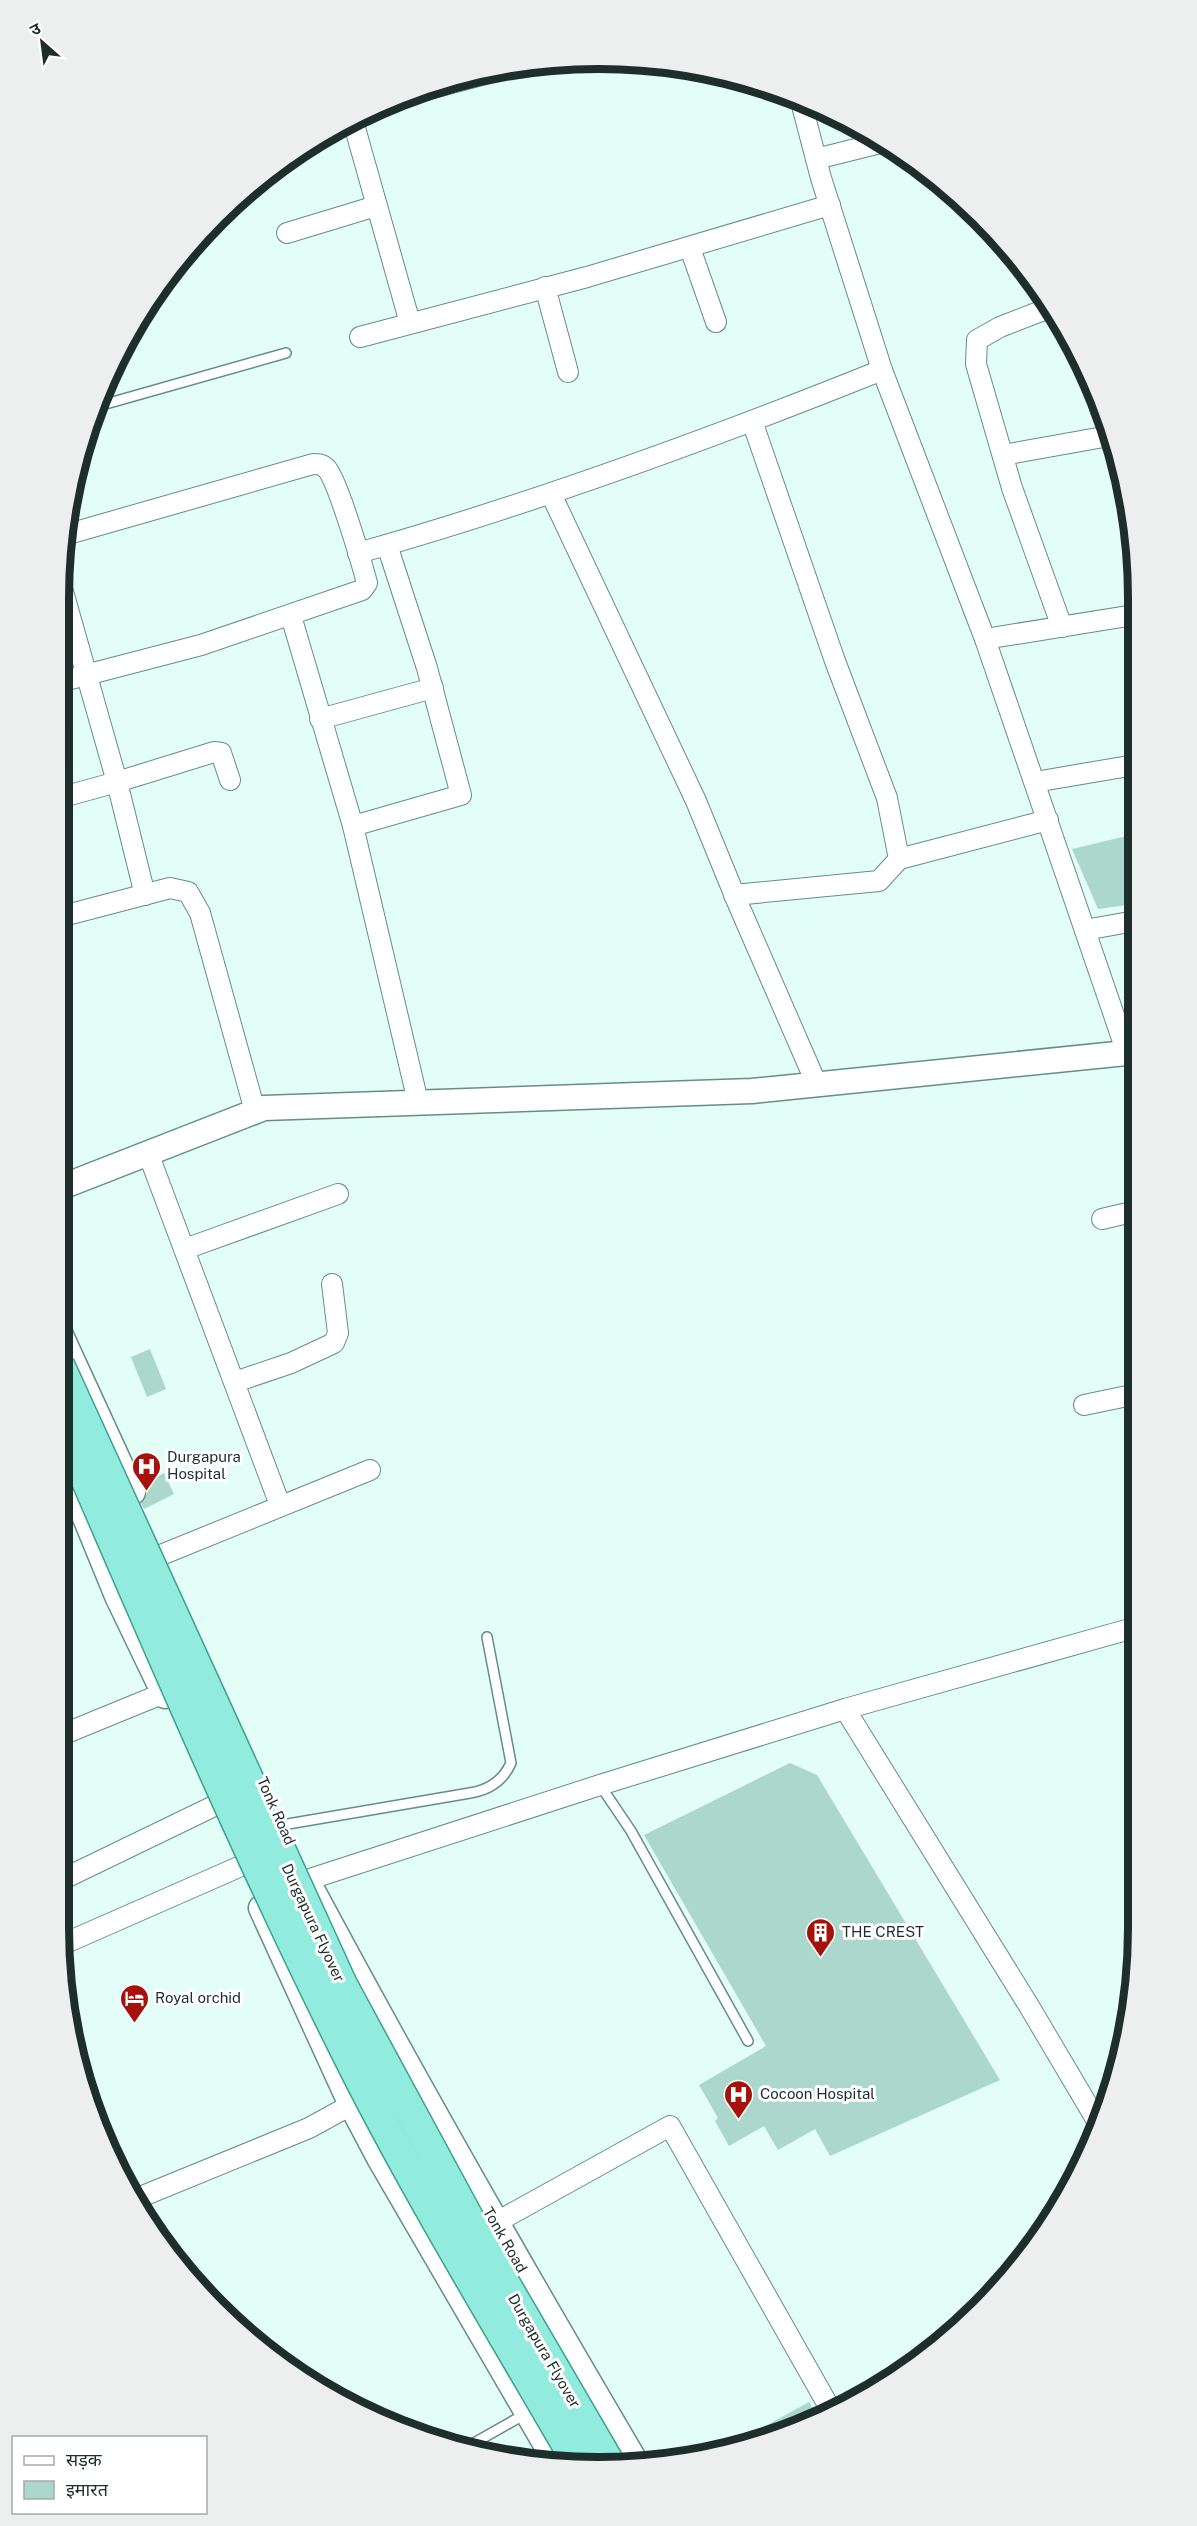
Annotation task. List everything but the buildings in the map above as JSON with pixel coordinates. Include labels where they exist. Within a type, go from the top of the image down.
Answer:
[{"type":"main road","name":"Durgapura Flyover","points":[[69,1389],[342,1985],[492,2262],[606,2457]]},
{"type":"main road","name":"Durgapura Flyover","points":[[69,1441],[209,1762],[363,2085],[574,2456]]},
{"type":"street","points":[[803,110],[816,159],[882,370],[984,639],[1085,930],[1128,1044]]},
{"type":"street","points":[[354,129],[410,322]]},
{"type":"street","points":[[816,159],[872,145]]},
{"type":"street","points":[[360,337],[690,248],[830,205]]},
{"type":"street","points":[[287,233],[376,206]]},
{"type":"street","points":[[690,248],[716,322]]},
{"type":"street","points":[[545,287],[568,372]]},
{"type":"street","points":[[1043,311],[999,327],[977,340],[976,364],[1012,488],[1062,627]]},
{"type":"street","points":[[358,553],[551,494],[752,421],[882,370]]},
{"type":"street","points":[[752,421],[836,661],[887,798],[899,859]]},
{"type":"street","points":[[1003,455],[1103,437]]},
{"type":"street","points":[[69,679],[201,645],[291,616],[362,590],[367,583],[340,498],[328,469],[321,465],[313,464],[74,533]]},
{"type":"street","points":[[551,494],[696,801],[817,1085]]},
{"type":"street","points":[[353,826],[461,795],[433,688],[387,545]]},
{"type":"street","points":[[69,612],[117,782],[145,896]]},
{"type":"street","points":[[291,616],[353,826],[418,1102]]},
{"type":"street","points":[[984,639],[1128,616]]},
{"type":"street","points":[[320,719],[433,688]]},
{"type":"street","points":[[69,795],[217,751],[222,756],[230,780]]},
{"type":"street","points":[[1035,782],[1128,766]]},
{"type":"street","points":[[735,895],[879,881],[899,859],[1048,820]]},
{"type":"street","points":[[69,914],[170,888],[188,892],[200,913],[255,1111]]},
{"type":"street","points":[[1085,930],[1128,922]]},
{"type":"street","points":[[69,1184],[264,1107],[752,1091],[1128,1052]]},
{"type":"street","points":[[148,1153],[280,1505]]},
{"type":"street","points":[[185,1249],[338,1194]]},
{"type":"street","points":[[1102,1219],[1128,1213]]},
{"type":"street","points":[[235,1382],[300,1359],[334,1343],[338,1333],[332,1284]]},
{"type":"street","name":"Tonk Road","points":[[69,1351],[307,1880],[397,2048],[495,2223],[632,2456]]},
{"type":"street","points":[[1084,1405],[1128,1396]]},
{"type":"street","points":[[161,1556],[280,1505],[370,1470]]},
{"type":"street","points":[[69,1480],[117,1596],[164,1693],[351,2105],[424,2238],[551,2455]]},
{"type":"street","points":[[257,1900],[307,1880],[845,1709],[1128,1630]]},
{"type":"street","points":[[69,1732],[164,1693]]},
{"type":"street","points":[[845,1709],[1029,2006],[1094,2115]]},
{"type":"street","points":[[69,1870],[214,1806]]},
{"type":"street","points":[[69,1941],[241,1866]]},
{"type":"street","points":[[142,2196],[309,2128],[351,2105]]},
{"type":"street","points":[[495,2223],[670,2126],[828,2404]]},
{"type":"lane","points":[[106,404],[286,353]]},
{"type":"lane","points":[[282,1825],[470,1794],[498,1782],[507,1774],[511,1763],[487,1638]]},
{"type":"lane","points":[[600,1785],[631,1831],[748,2041]]},
{"type":"lane","points":[[475,2442],[527,2413]]},
{"type":"place","name":"Durgapura Hospital","points":[[146,1492]]},
{"type":"place","name":"THE CREST","points":[[821,1958]]},
{"type":"place","name":"Royal orchid","points":[[134,2024]]},
{"type":"place","name":"Cocoon Hospital","points":[[739,2120]]}]
